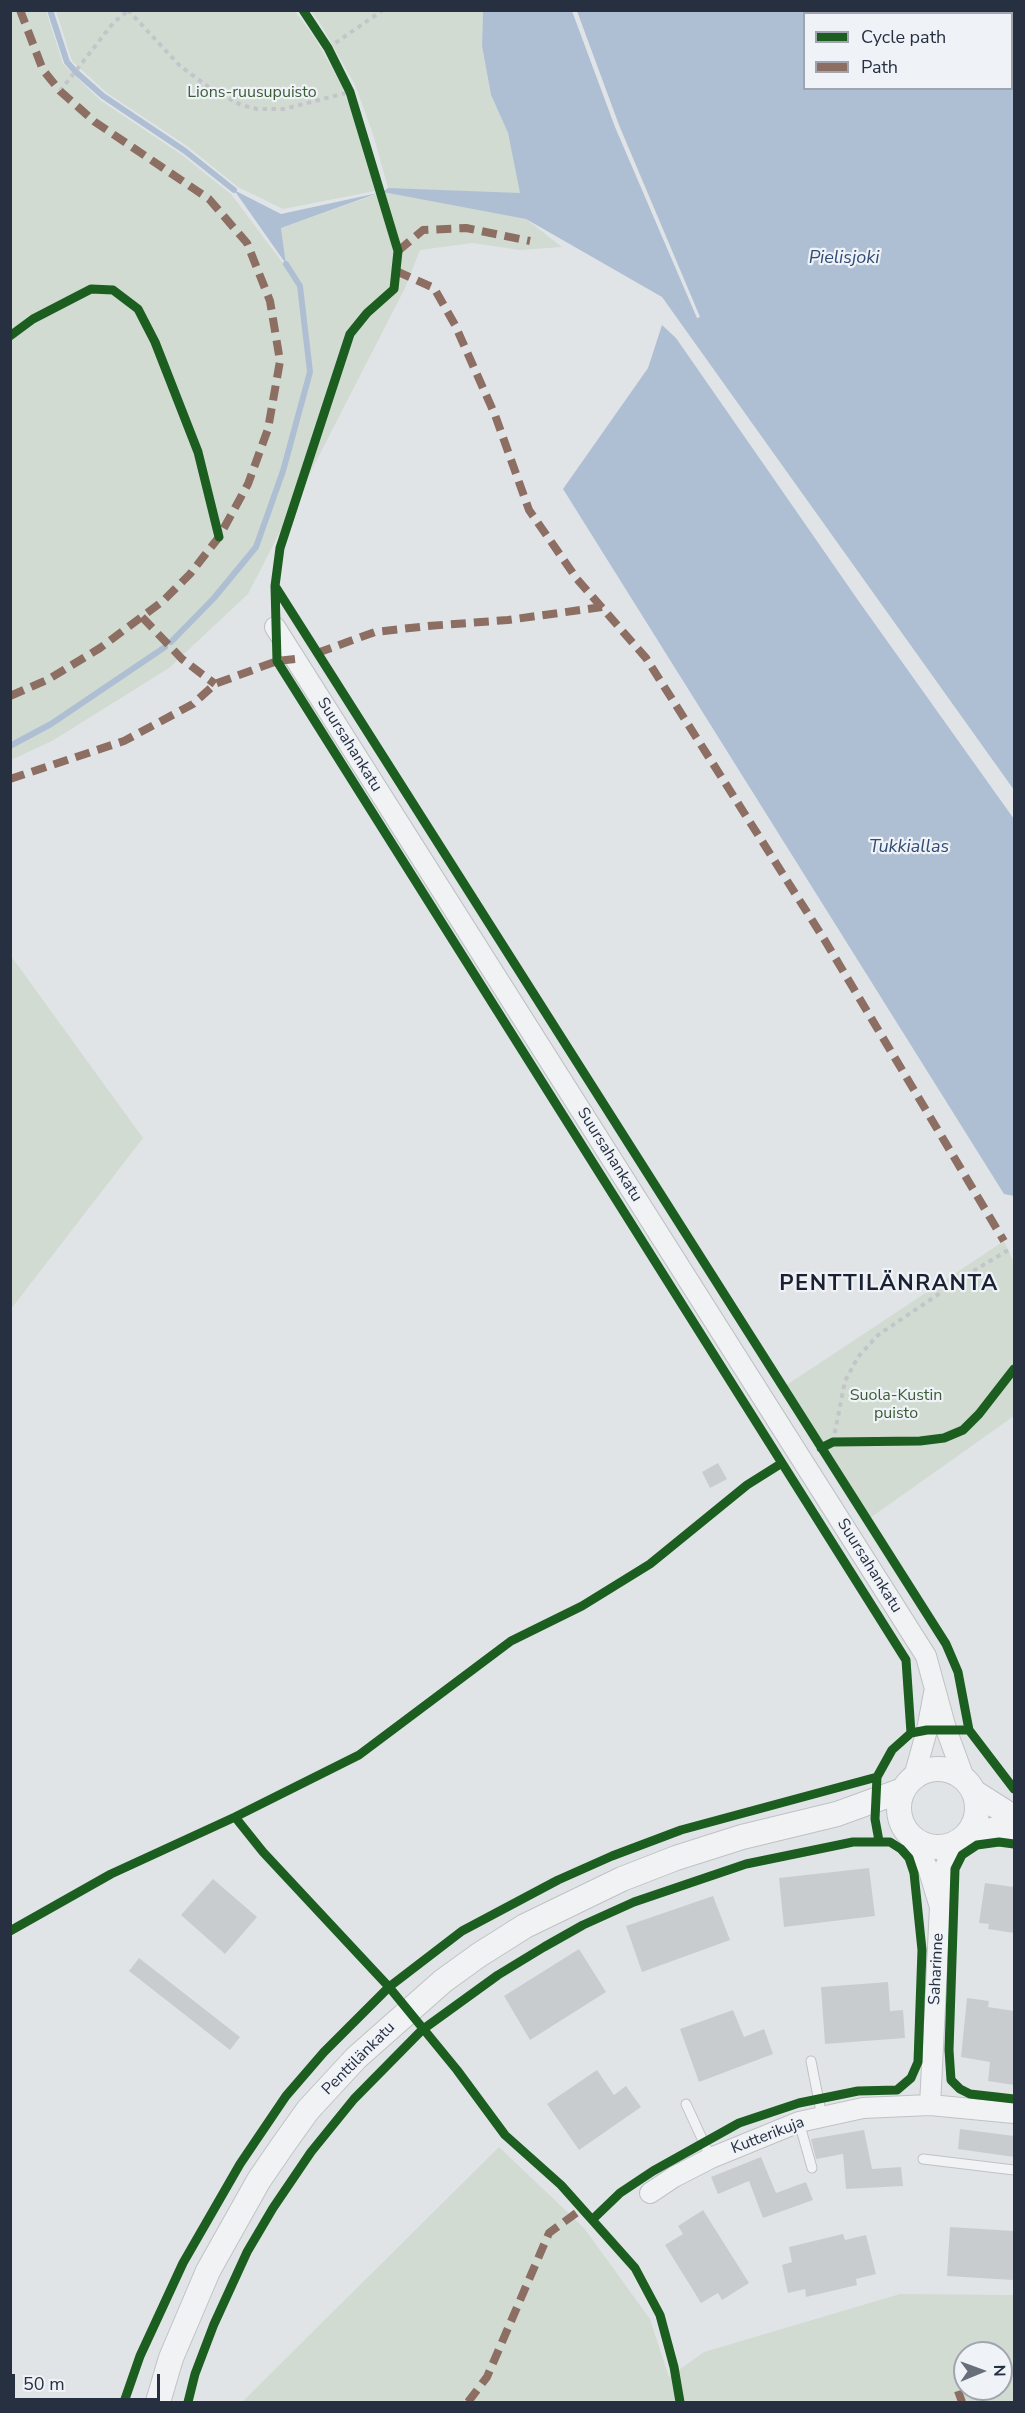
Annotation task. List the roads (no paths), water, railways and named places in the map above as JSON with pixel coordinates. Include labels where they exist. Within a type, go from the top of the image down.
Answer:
[{"type":"street","name":"Suursahankatu","points":[[275,627],[926,1656],[946,1729],[969,1785]]},
{"type":"street","name":"Suursahankatu","points":[[909,1783],[927,1730],[935,1687]]},
{"type":"street","points":[[908,1831],[899,1807],[909,1783],[922,1772],[939,1769],[948,1770],[1014,1816]]},
{"type":"street","name":"Penttilänkatu","points":[[158,2403],[171,2358],[208,2271],[259,2180],[308,2110],[356,2058],[408,2011],[479,1955],[525,1926],[580,1898],[676,1858],[742,1837],[837,1814],[909,1783]]},
{"type":"street","points":[[940,1906],[944,1870],[976,1818],[977,1800],[969,1785]]},
{"type":"street","points":[[837,1814],[908,1831],[928,1846],[937,1847],[1003,1828],[1014,1828]]},
{"type":"street","name":"Saharinne","points":[[908,1831],[929,1871],[940,1906],[930,2105]]},
{"type":"street","name":"Kutterikuja","points":[[650,2193],[674,2177],[711,2158],[799,2122],[862,2108],[930,2105],[1014,2113]]},
{"type":"lane","points":[[811,2061],[822,2117]]},
{"type":"lane","points":[[686,2104],[711,2158]]},
{"type":"lane","points":[[799,2122],[813,2168]]},
{"type":"lane","points":[[923,2159],[1014,2170]]},
{"type":"water","name":"Pielisjoki","points":[[483,11],[1014,11],[1014,790],[662,297],[526,219],[383,192],[388,188],[520,193],[508,133],[491,95],[482,46]]},
{"type":"water","points":[[234,190],[281,214],[378,193],[281,228],[286,264]]},
{"type":"water","name":"Tukkiallas","points":[[662,325],[676,338],[860,603],[1014,819],[1014,1196],[1004,1194],[563,489],[648,368]]},
{"type":"waterway","points":[[50,10],[67,62],[75,71]]},
{"type":"waterway","points":[[77,73],[103,96],[185,151],[234,190]]},
{"type":"waterway","points":[[171,642],[214,598],[256,547],[283,471],[310,372],[300,286],[286,264]]},
{"type":"waterway","points":[[10,746],[51,724],[165,647]]},
{"type":"district","name":"PENTTILÄNRANTA","points":[[889,1285]]},
{"type":"park label","name":"Lions-ruusupuisto","points":[[252,93]]},
{"type":"park label","name":"Suola-Kustin puisto","points":[[896,1405]]}]
